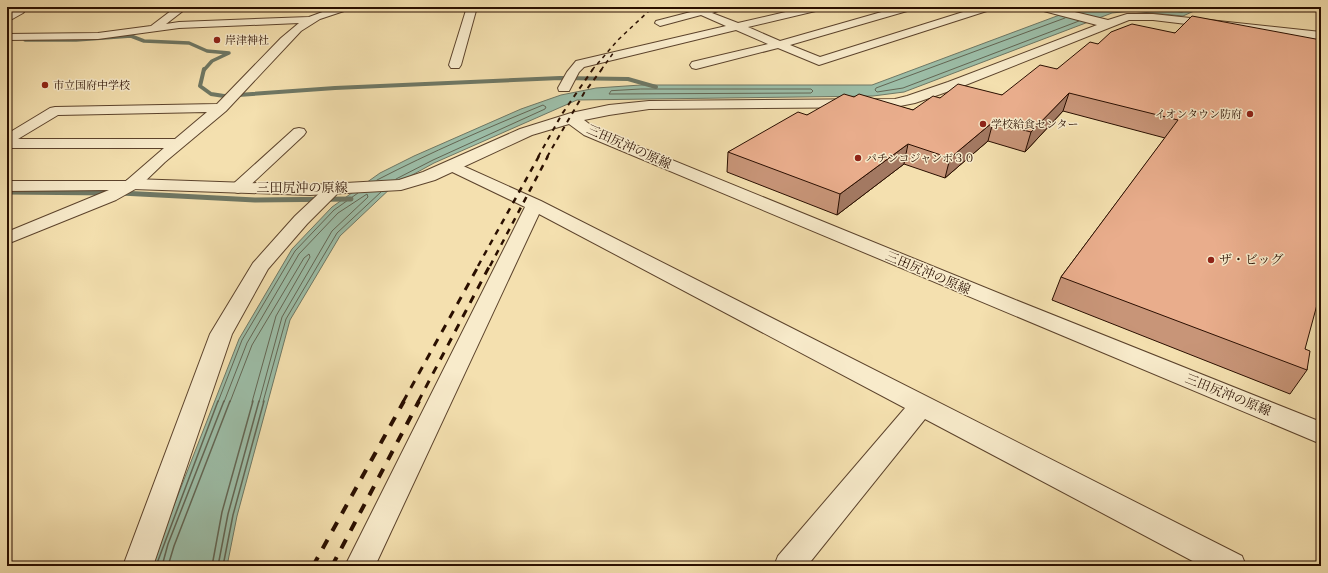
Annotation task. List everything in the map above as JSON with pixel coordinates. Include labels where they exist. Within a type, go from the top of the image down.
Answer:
[{"type":"street","points":[[7,19],[19,11],[22,7]]},
{"type":"street","points":[[156,28],[156,25],[183,7]]},
{"type":"street","points":[[7,37],[98,36],[127,34],[156,28],[207,23],[284,20],[316,15],[346,7]]},
{"type":"street","points":[[455,65],[472,7]]},
{"type":"street","points":[[660,23],[724,7]]},
{"type":"street","points":[[568,81],[574,68],[580,64],[820,7]]},
{"type":"street","points":[[696,65],[780,44],[910,7]]},
{"type":"street","points":[[702,12],[819,61],[989,7]]},
{"type":"street","points":[[1046,8],[1103,22]]},
{"type":"street","points":[[866,9],[923,28]]},
{"type":"street","points":[[7,239],[110,196],[133,184],[221,108],[285,40],[316,15]]},
{"type":"street","points":[[571,118],[609,110],[649,105],[895,103],[910,100],[953,85],[1103,22],[1127,17],[1153,17],[1321,36]]},
{"type":"street","points":[[7,140],[55,111],[221,108]]},
{"type":"street","name":"三田尻沖の原線","points":[[133,184],[238,188],[340,189],[401,185],[429,176],[526,132],[571,118],[590,132],[597,135],[1012,307],[1321,432]]},
{"type":"street","points":[[238,188],[299,132]]},
{"type":"street","points":[[7,144],[180,143]]},
{"type":"street","points":[[452,166],[535,205],[1231,566]]},
{"type":"street","points":[[7,186],[112,186],[133,184]]},
{"type":"street","points":[[138,566],[221,334],[260,267],[300,220],[340,189]]},
{"type":"street","points":[[360,566],[535,205]]},
{"type":"street","points":[[789,566],[922,405]]},
{"type":"water","points":[[1081,7],[1203,7],[1183,16],[1131,11],[1112,13],[904,92],[873,96],[577,100],[434,163],[394,185],[340,236],[290,320],[237,516],[227,566],[152,566],[160,541],[239,339],[292,249],[332,207],[380,173],[414,156],[521,109],[561,95],[596,88],[641,85],[872,85]]},
{"type":"building","points":[[1192,16],[1321,40],[1321,290],[1305,349],[1310,351],[1307,370],[1061,277],[1178,120],[1069,93],[1031,132],[993,122],[950,158],[908,144],[840,194],[728,152],[798,112],[807,115],[844,94],[854,97],[859,94],[913,110],[933,96],[940,98],[958,84],[1002,95],[1040,65],[1057,69],[1090,42],[1098,44],[1111,32],[1132,24],[1175,33]]},
{"type":"waterway","points":[[25,40],[76,40],[131,36],[144,41],[189,43],[207,51],[229,53],[212,61],[204,70]]},
{"type":"waterway","points":[[204,69],[200,86],[211,94],[224,96],[335,88],[560,78],[628,79],[656,87]]},
{"type":"waterway","points":[[7,192],[111,193]]},
{"type":"waterway","points":[[121,193],[255,200],[351,199]]},
{"type":"railway","points":[[592,70],[618,40],[653,7]]},
{"type":"railway","points":[[601,70],[614,52]]},
{"type":"railway","points":[[538,157],[562,114],[593,69]]},
{"type":"railway","points":[[547,157],[584,93],[602,69]]},
{"type":"railway","points":[[478,266],[539,156]]},
{"type":"railway","points":[[490,266],[548,156]]},
{"type":"railway","points":[[403,402],[479,265]]},
{"type":"railway","points":[[418,402],[490,265]]},
{"type":"railway","points":[[313,566],[404,401]]},
{"type":"railway","points":[[332,566],[419,401]]},
{"type":"place","name":"岸津神社","points":[[217,40]]},
{"type":"place","name":"市立国府中学校","points":[[45,85]]},
{"type":"place","name":"イオンタウン防府","points":[[1250,114]]},
{"type":"place","name":"学校給食センター","points":[[983,124]]},
{"type":"place","name":"パチンコジャンボ３０","points":[[858,158]]},
{"type":"place","name":"ザ・ビッグ","points":[[1211,260]]}]
